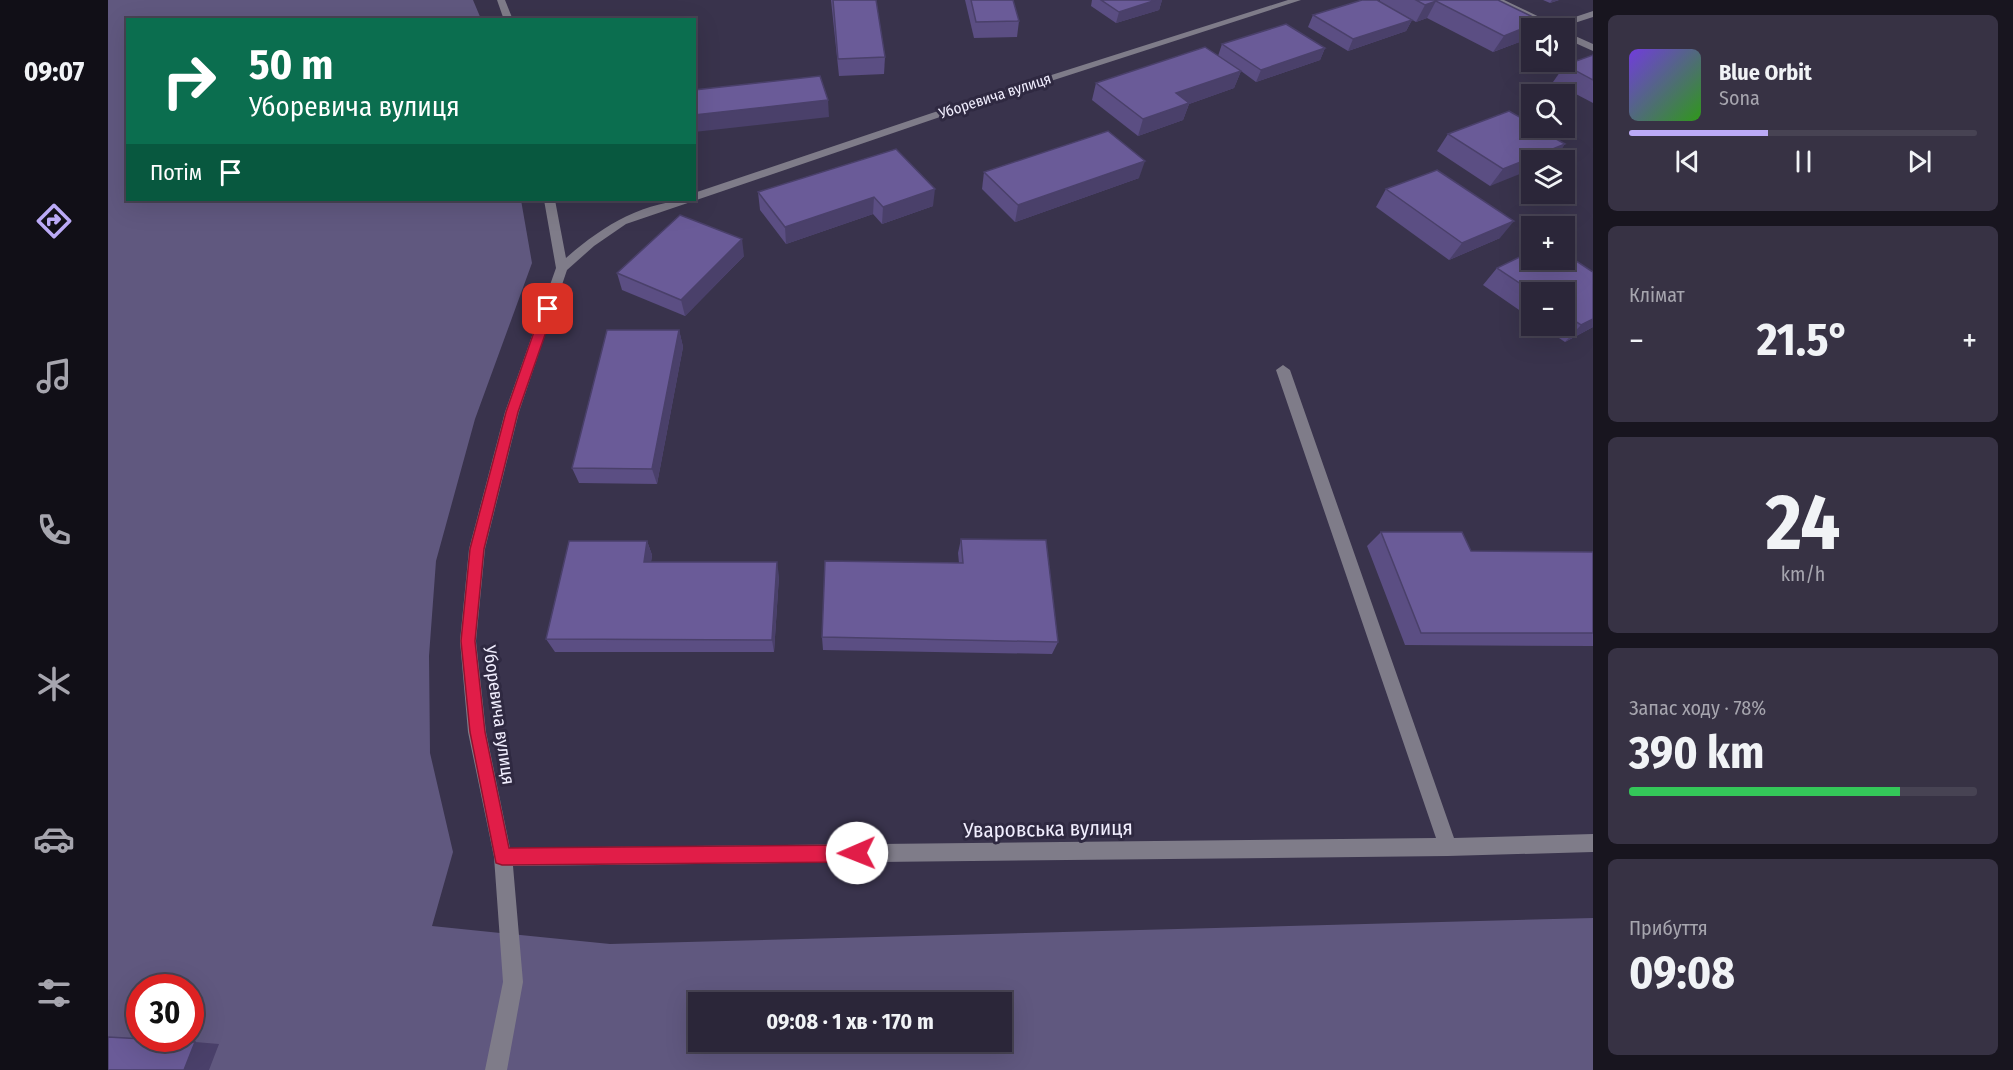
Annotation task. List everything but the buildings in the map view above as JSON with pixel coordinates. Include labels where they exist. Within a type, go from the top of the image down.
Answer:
[{"type":"street","points":[[501,0],[507,18]]},
{"type":"street","name":"Уборевича вулиця","points":[[696,196],[936,115],[1298,0]]},
{"type":"street","points":[[1497,0],[1533,18]]},
{"type":"street","points":[[1575,20],[1593,14]]},
{"type":"street","points":[[1575,39],[1593,48]]},
{"type":"street","points":[[549,201],[562,268]]},
{"type":"street","name":"Уборевича вулиця","points":[[496,1070],[513,982],[502,857],[477,732],[468,641],[476,561],[512,412],[562,268],[590,243],[622,221],[684,201]]},
{"type":"street","points":[[1283,369],[1448,847]]},
{"type":"street","name":"Уваровська вулиця","points":[[502,857],[1448,847],[1593,843]]},
{"type":"shaded area","points":[[108,0],[473,0],[481,18],[126,18],[126,201],[521,201],[532,263],[475,419],[436,561],[429,656],[430,753],[453,852],[432,926],[610,944],[1593,918],[1593,1070],[108,1070]]},
{"type":"route","points":[[548,309],[512,412],[477,549],[468,641],[477,732],[502,857],[857,853]]}]
